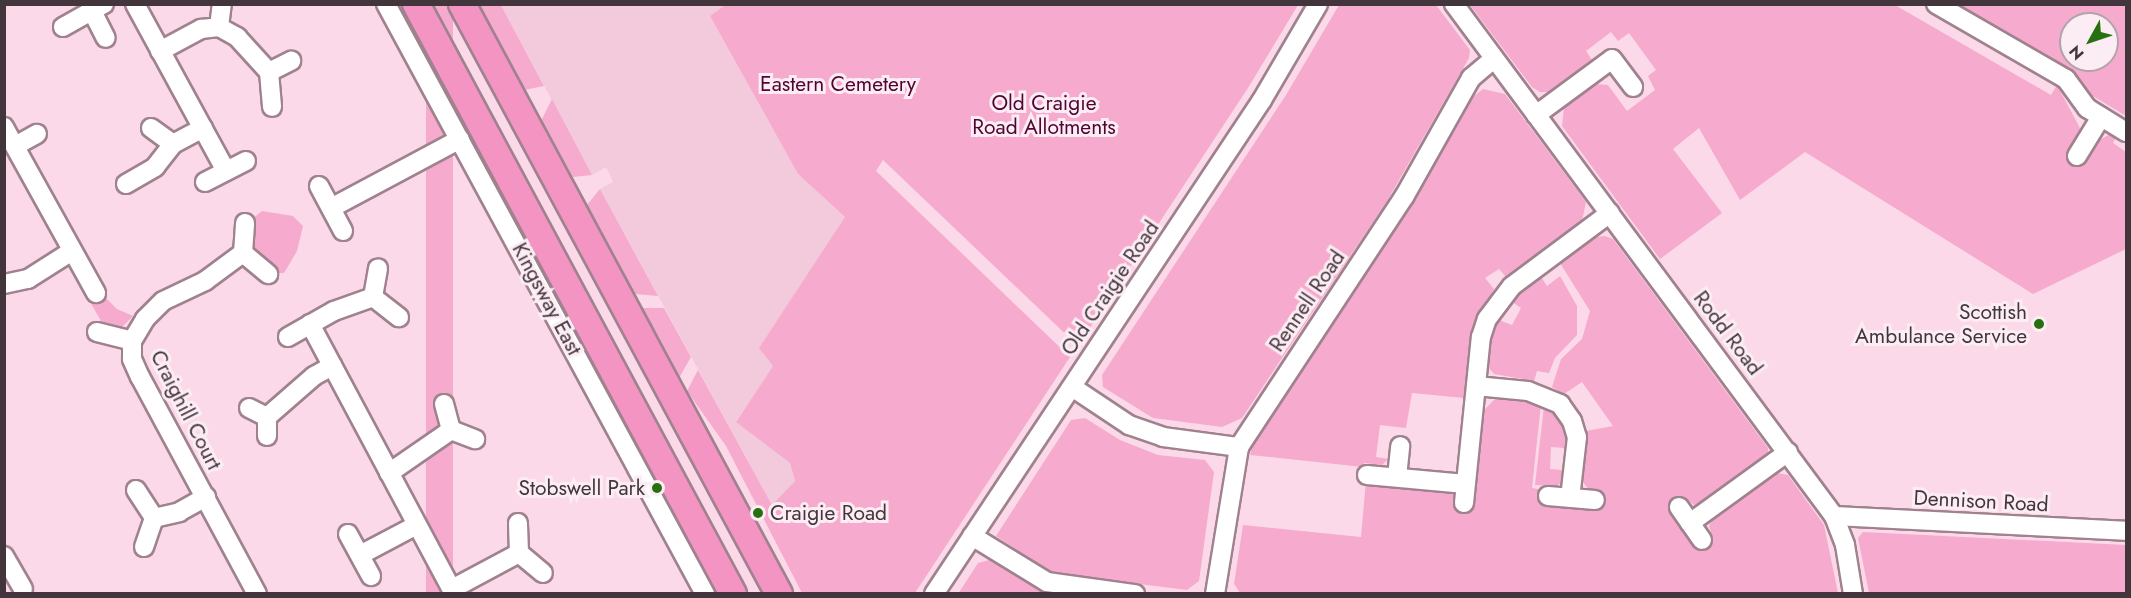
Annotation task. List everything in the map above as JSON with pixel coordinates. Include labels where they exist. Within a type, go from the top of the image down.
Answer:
[{"type":"highway","name":"Kingsway East","points":[[416,4],[733,594]]},
{"type":"highway","points":[[462,4],[778,594]]},
{"type":"street","points":[[135,4],[226,171]]},
{"type":"street","points":[[219,27],[222,4]]},
{"type":"street","name":"Kingsway East","points":[[386,4],[705,594]]},
{"type":"street","name":"Old Craigie Road","points":[[934,594],[1262,100],[1318,4]]},
{"type":"street","name":"Rodd Road","points":[[1454,4],[1834,516],[1845,545],[1853,594]]},
{"type":"street","points":[[1936,4],[2066,79],[2087,108],[2127,132]]},
{"type":"street","points":[[63,27],[98,8],[106,38]]},
{"type":"street","points":[[160,51],[201,29],[219,27],[237,37],[269,72],[272,107]]},
{"type":"street","name":"Rennell Road","points":[[1215,594],[1239,447],[1404,196],[1471,78],[1494,58]]},
{"type":"street","points":[[1536,115],[1612,59],[1633,87]]},
{"type":"street","points":[[269,72],[291,61]]},
{"type":"street","points":[[2077,156],[2101,117]]},
{"type":"street","points":[[4,127],[96,293]]},
{"type":"street","points":[[151,128],[173,144]]},
{"type":"street","points":[[126,184],[155,167],[173,144],[203,128]]},
{"type":"street","points":[[15,146],[37,134]]},
{"type":"street","points":[[331,208],[460,139]]},
{"type":"street","points":[[205,182],[246,161]]},
{"type":"street","points":[[319,186],[343,231]]},
{"type":"street","points":[[1464,503],[1480,337],[1496,302],[1512,286],[1610,213]]},
{"type":"street","points":[[245,223],[243,253],[268,274]]},
{"type":"street","points":[[4,284],[28,279],[72,251]]},
{"type":"street","name":"Craighill Court","points":[[243,253],[204,281],[163,301],[145,319],[132,341],[132,359],[257,594]]},
{"type":"street","points":[[373,297],[378,268]]},
{"type":"street","points":[[373,297],[399,317]]},
{"type":"street","points":[[288,337],[310,324],[373,297]]},
{"type":"street","points":[[310,324],[453,591],[519,553]]},
{"type":"street","name":"Craighill Court","points":[[97,332],[132,341]]},
{"type":"street","points":[[267,436],[267,417],[314,376],[332,366]]},
{"type":"street","points":[[1476,386],[1528,391],[1560,404],[1572,421],[1577,437],[1570,498]]},
{"type":"street","points":[[1071,387],[1106,412],[1151,433],[1239,447]]},
{"type":"street","points":[[444,404],[451,430]]},
{"type":"street","points":[[249,408],[267,417]]},
{"type":"street","points":[[389,473],[451,430]]},
{"type":"street","points":[[451,430],[475,439]]},
{"type":"street","points":[[1397,477],[1400,446]]},
{"type":"street","points":[[1690,523],[1788,452]]},
{"type":"street","points":[[1367,475],[1466,483]]},
{"type":"street","points":[[136,490],[154,518],[144,547]]},
{"type":"street","points":[[1548,496],[1595,500]]},
{"type":"street","name":"Craighill Court","points":[[154,518],[179,512],[206,497]]},
{"type":"street","points":[[1678,507],[1702,540]]},
{"type":"street","name":"Dennison Road","points":[[1834,516],[2127,531]]},
{"type":"street","points":[[518,523],[519,553],[543,573]]},
{"type":"street","points":[[360,555],[417,525]]},
{"type":"street","points":[[348,534],[371,576]]},
{"type":"street","points":[[972,536],[1047,582],[1135,594]]},
{"type":"street","points":[[7,567],[23,589]]},
{"type":"shaded area","points":[[501,5],[725,5],[710,16],[798,174],[845,217],[773,366],[736,421],[790,463],[795,481],[772,505],[600,189],[613,182],[606,167],[592,175]]},
{"type":"green space","points":[[1951,4],[2126,5],[2126,116],[2083,90]]},
{"type":"green space","points":[[394,5],[406,5],[647,459],[640,462]]},
{"type":"green space","points":[[426,5],[453,5],[453,594],[426,594]]},
{"type":"green space","points":[[479,5],[501,5],[544,86],[524,90]]},
{"type":"green space","points":[[725,5],[1298,5],[1248,88],[1078,346],[883,160],[876,171],[1070,357],[915,593],[802,593],[726,446],[687,391],[698,370],[772,505],[795,481],[790,463],[736,422],[773,366],[759,348],[845,217],[798,174],[710,16]]},
{"type":"green space","points":[[1339,5],[1436,5],[1470,50],[1469,58],[1387,201],[1242,418],[1222,427],[1153,418],[1103,387],[1102,375],[1286,95]]},
{"type":"green space","points":[[1470,5],[1895,5],[2051,95],[2057,85],[2081,130],[2067,154],[2082,164],[2096,142],[2112,133],[2118,134],[2113,143],[2126,152],[2126,249],[2033,294],[1805,152],[1740,200],[1699,128],[1673,149],[1722,213],[1660,259],[1562,126],[1564,108],[1596,84],[1608,85],[1627,111],[1655,90],[1648,76],[1656,70],[1629,33],[1618,41],[1611,32],[1586,51],[1592,60],[1549,92],[1540,92],[1532,87]]},
{"type":"green space","points":[[1483,89],[1505,94],[1586,202],[1582,221],[1506,277],[1499,269],[1485,278],[1494,289],[1470,338],[1464,398],[1412,393],[1406,428],[1380,425],[1376,457],[1388,459],[1382,465],[1364,463],[1363,467],[1250,455],[1253,442],[1412,202],[1473,97]]},
{"type":"green space","points":[[552,99],[592,175],[573,177],[541,121]]},
{"type":"green space","points":[[600,189],[658,296],[635,294],[587,205]]},
{"type":"green space","points":[[262,211],[293,216],[303,226],[297,251],[284,273],[277,273],[251,247],[252,219]]},
{"type":"green space","points":[[1605,236],[1613,239],[1768,448],[1768,454],[1700,504],[1694,505],[1685,498],[1668,510],[1696,550],[1713,538],[1709,526],[1711,522],[1777,473],[1788,475],[1824,525],[1838,593],[1241,594],[1234,584],[1243,525],[1361,537],[1366,480],[1451,489],[1458,496],[1458,503],[1474,505],[1483,411],[1495,399],[1541,404],[1532,488],[1544,490],[1543,505],[1597,511],[1599,491],[1588,489],[1583,482],[1586,431],[1613,426],[1582,382],[1564,394],[1552,387],[1561,359],[1582,339],[1590,311],[1560,263],[1596,237]]},
{"type":"green space","points":[[1560,276],[1577,306],[1577,335],[1555,358],[1549,373],[1537,371],[1534,381],[1494,374],[1488,367],[1491,338],[1499,320],[1512,325],[1521,308],[1511,301],[1541,277],[1547,286]]},
{"type":"green space","points":[[101,293],[117,309],[133,316],[122,327],[101,321],[89,300]]},
{"type":"green space","points":[[642,308],[664,308],[691,357],[679,378]]},
{"type":"green space","points":[[1544,406],[1560,420],[1566,435],[1565,448],[1551,447],[1550,469],[1563,470],[1562,482],[1557,486],[1535,485]]},
{"type":"green space","points":[[1085,418],[1120,440],[1158,455],[1205,460],[1214,472],[1199,581],[1187,590],[1052,573],[996,536],[1071,420]]},
{"type":"green space","points":[[1863,532],[2126,545],[2126,593],[1869,593],[1858,538]]},
{"type":"green space","points":[[993,559],[1043,593],[1048,593],[958,594],[978,563]]},
{"type":"place","name":"Scottish Ambulance Service","points":[[2039,324]]},
{"type":"place","name":"Stobswell Park","points":[[657,488]]},
{"type":"place","name":"Craigie Road","points":[[758,513]]},
{"type":"park label","name":"Eastern Cemetery","points":[[838,84]]},
{"type":"park label","name":"Old Craigie Road Allotments","points":[[1044,115]]}]
